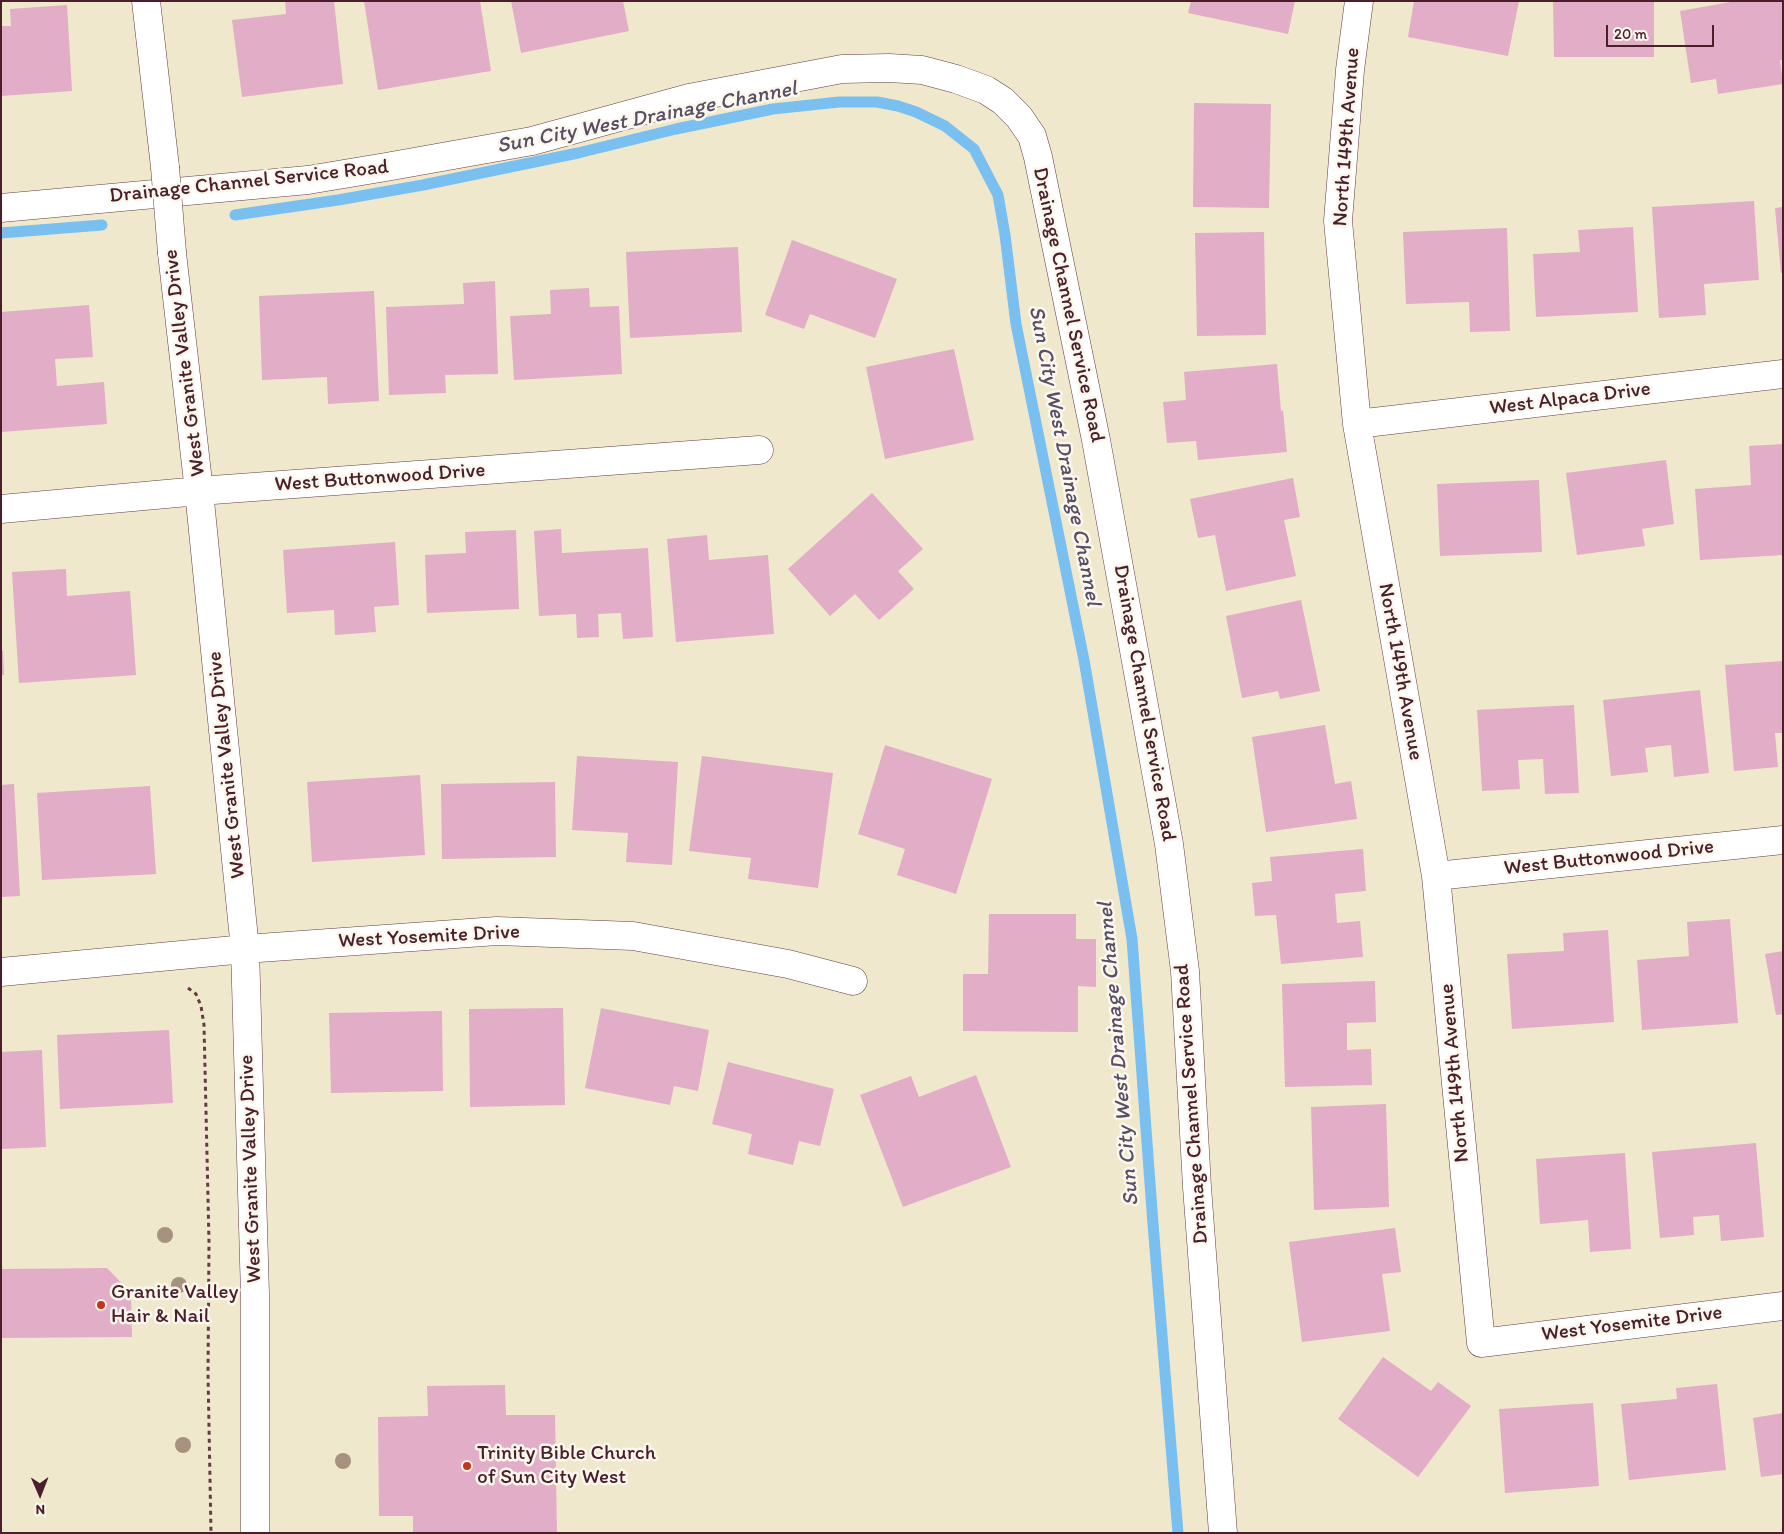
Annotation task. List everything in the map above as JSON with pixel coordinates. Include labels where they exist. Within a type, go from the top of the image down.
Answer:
[{"type":"street","name":"West Granite Valley Drive","points":[[146,1],[246,949],[255,1295],[255,1533]]},
{"type":"street","name":"North 149th Avenue","points":[[1359,1],[1350,70],[1338,221],[1357,424],[1436,876],[1481,1343]]},
{"type":"street","name":"Drainage Channel Service Road","points":[[1,208],[308,180],[377,169],[532,141],[689,98],[842,70],[889,68],[922,70],[986,90],[1003,101],[1019,117],[1032,136],[1038,157],[1096,440],[1169,844],[1184,971],[1197,1187],[1222,1533]]},
{"type":"street","name":"West Alpaca Drive","points":[[1357,424],[1783,374]]},
{"type":"street","name":"West Buttonwood Drive","points":[[1,509],[199,492],[759,450]]},
{"type":"street","name":"West Buttonwood Drive","points":[[1436,876],[1783,840]]},
{"type":"street","name":"West Yosemite Drive","points":[[1,972],[246,949],[497,930],[633,936],[788,964],[853,981]]},
{"type":"street","name":"West Yosemite Drive","points":[[1481,1343],[1783,1306]]},
{"type":"path","points":[[183,986],[196,994],[201,1006],[204,1026],[209,1242],[208,1373],[211,1533]]},
{"type":"building","points":[[285,1],[334,1],[343,84],[242,97],[232,20],[286,14]]},
{"type":"building","points":[[364,1],[480,1],[491,71],[378,90]]},
{"type":"building","points":[[511,1],[623,1],[629,31],[521,53]]},
{"type":"building","points":[[1191,1],[1295,1],[1288,34],[1188,13]]},
{"type":"building","points":[[1414,1],[1519,1],[1508,56],[1408,37]]},
{"type":"building","points":[[1553,1],[1654,1],[1654,57],[1554,57]]},
{"type":"building","points":[[1736,1],[1783,1],[1783,60],[1780,60],[1783,84],[1718,94],[1716,79],[1691,83],[1680,11]]},
{"type":"building","points":[[67,5],[72,91],[1,96],[1,26],[11,26],[10,9]]},
{"type":"building","points":[[1194,103],[1271,104],[1269,208],[1193,207]]},
{"type":"building","points":[[1754,201],[1759,280],[1704,284],[1706,315],[1659,318],[1652,207]]},
{"type":"building","points":[[1783,207],[1783,273],[1781,273],[1775,208]]},
{"type":"building","points":[[1633,227],[1638,312],[1536,317],[1533,254],[1580,252],[1578,230]]},
{"type":"building","points":[[1507,228],[1510,331],[1470,332],[1469,302],[1406,304],[1403,232]]},
{"type":"building","points":[[1264,232],[1266,335],[1197,336],[1195,233]]},
{"type":"building","points":[[792,240],[897,279],[875,338],[810,314],[804,329],[765,315]]},
{"type":"building","points":[[738,247],[742,332],[630,338],[626,252]]},
{"type":"building","points":[[495,281],[498,374],[445,375],[446,393],[389,395],[386,307],[464,304],[463,283]]},
{"type":"building","points":[[589,288],[590,307],[619,306],[622,374],[514,380],[510,316],[551,314],[550,290]]},
{"type":"building","points":[[374,291],[379,401],[328,404],[327,377],[262,380],[259,296]]},
{"type":"building","points":[[89,305],[93,357],[55,359],[57,386],[104,382],[107,424],[1,432],[1,312]]},
{"type":"building","points":[[954,349],[974,440],[885,459],[866,367]]},
{"type":"building","points":[[1277,364],[1287,452],[1198,460],[1196,441],[1167,443],[1163,402],[1186,400],[1184,372]]},
{"type":"building","points":[[1783,444],[1783,555],[1700,560],[1695,489],[1751,485],[1749,446]]},
{"type":"building","points":[[1666,460],[1674,524],[1642,529],[1645,546],[1577,555],[1566,473]]},
{"type":"building","points":[[1293,478],[1300,517],[1284,520],[1296,576],[1226,591],[1215,535],[1198,538],[1190,499]]},
{"type":"building","points":[[1539,480],[1542,552],[1440,556],[1437,484]]},
{"type":"building","points":[[872,493],[923,549],[898,571],[914,589],[879,620],[855,594],[830,616],[788,569]]},
{"type":"building","points":[[561,529],[562,553],[648,548],[653,637],[623,639],[621,613],[598,614],[599,637],[577,638],[576,614],[539,616],[534,531]]},
{"type":"building","points":[[516,530],[519,609],[427,613],[425,555],[466,553],[465,532]]},
{"type":"building","points":[[707,535],[709,560],[768,555],[774,634],[676,642],[667,539]]},
{"type":"building","points":[[395,542],[399,605],[374,607],[376,632],[335,635],[334,610],[287,613],[283,550]]},
{"type":"building","points":[[66,569],[67,596],[130,591],[136,675],[19,683],[12,572]]},
{"type":"building","points":[[1301,600],[1320,691],[1280,699],[1278,691],[1242,698],[1226,616]]},
{"type":"building","points":[[1,651],[3,651],[4,675],[1,675]]},
{"type":"building","points":[[1783,661],[1783,733],[1775,733],[1778,767],[1734,771],[1725,665]]},
{"type":"building","points":[[1700,690],[1709,773],[1674,777],[1671,745],[1645,748],[1648,772],[1611,776],[1603,700]]},
{"type":"building","points":[[1574,705],[1579,793],[1545,794],[1543,759],[1518,760],[1520,789],[1482,791],[1477,710]]},
{"type":"building","points":[[1325,725],[1335,784],[1351,781],[1357,819],[1266,832],[1252,737]]},
{"type":"building","points":[[885,745],[992,779],[956,894],[897,875],[905,849],[858,834]]},
{"type":"building","points":[[577,756],[678,762],[672,865],[626,862],[628,833],[572,830]]},
{"type":"building","points":[[702,756],[833,773],[818,888],[748,879],[751,858],[689,851]]},
{"type":"building","points":[[420,775],[425,855],[312,862],[307,782]]},
{"type":"building","points":[[555,782],[556,857],[442,859],[441,784]]},
{"type":"building","points":[[14,784],[20,896],[1,897],[1,785]]},
{"type":"building","points":[[150,786],[156,874],[42,880],[37,793]]},
{"type":"building","points":[[1363,849],[1366,891],[1335,894],[1337,923],[1360,921],[1363,957],[1281,964],[1276,915],[1255,916],[1252,883],[1272,881],[1270,857]]},
{"type":"building","points":[[989,914],[1076,914],[1076,939],[1096,939],[1096,987],[1078,986],[1078,1032],[963,1031],[963,974],[988,974]]},
{"type":"building","points":[[1730,919],[1738,1023],[1642,1030],[1637,960],[1689,956],[1687,922]]},
{"type":"building","points":[[1608,930],[1614,1022],[1512,1029],[1507,954],[1564,951],[1563,933]]},
{"type":"building","points":[[1783,951],[1783,1014],[1776,1015],[1765,954]]},
{"type":"building","points":[[1375,981],[1376,1022],[1347,1023],[1347,1050],[1371,1049],[1372,1085],[1285,1087],[1282,984]]},
{"type":"building","points":[[563,1008],[565,1105],[470,1107],[469,1009]]},
{"type":"building","points":[[601,1008],[709,1030],[698,1091],[674,1086],[670,1105],[585,1088]]},
{"type":"building","points":[[442,1011],[443,1091],[331,1093],[329,1013]]},
{"type":"building","points":[[169,1030],[173,1103],[60,1109],[57,1035]]},
{"type":"building","points":[[42,1050],[46,1147],[1,1149],[1,1052]]},
{"type":"building","points":[[728,1062],[834,1089],[820,1146],[799,1141],[793,1165],[748,1154],[752,1134],[712,1124]]},
{"type":"building","points":[[976,1075],[1011,1167],[903,1207],[860,1095],[911,1076],[919,1097]]},
{"type":"building","points":[[1386,1104],[1389,1207],[1314,1210],[1311,1107]]},
{"type":"building","points":[[1756,1143],[1764,1237],[1721,1241],[1719,1215],[1693,1217],[1694,1235],[1660,1238],[1652,1152]]},
{"type":"building","points":[[1625,1153],[1631,1249],[1590,1252],[1588,1220],[1540,1224],[1536,1159]]},
{"type":"building","points":[[1395,1228],[1401,1272],[1382,1274],[1390,1331],[1302,1342],[1289,1242]]},
{"type":"building","points":[[107,1268],[131,1293],[132,1337],[1,1338],[1,1269]]},
{"type":"building","points":[[1383,1357],[1431,1391],[1438,1382],[1471,1406],[1418,1477],[1338,1419]]},
{"type":"building","points":[[1717,1384],[1726,1470],[1629,1480],[1621,1404],[1677,1399],[1676,1388]]},
{"type":"building","name":"Trinity Bible Church of Sun City West","points":[[505,1385],[506,1415],[555,1415],[557,1533],[413,1533],[413,1516],[379,1516],[378,1417],[428,1416],[427,1386]]},
{"type":"building","points":[[1593,1403],[1599,1486],[1505,1493],[1499,1409]]},
{"type":"building","points":[[1783,1413],[1783,1474],[1761,1477],[1753,1418]]},
{"type":"waterway","name":"Sun City West Drainage Channel","points":[[235,215],[423,185],[578,153],[676,129],[773,109],[839,102],[877,102],[916,112],[945,126],[974,149],[998,195],[1016,324],[1084,660],[1132,939],[1178,1533]]},
{"type":"waterway","name":"Sun City West Drainage Channel","points":[[1,233],[102,225]]},
{"type":"place","name":"Granite Valley Hair & Nail","points":[[101,1305]]},
{"type":"place","name":"Trinity Bible Church of Sun City West","points":[[467,1466]]}]
